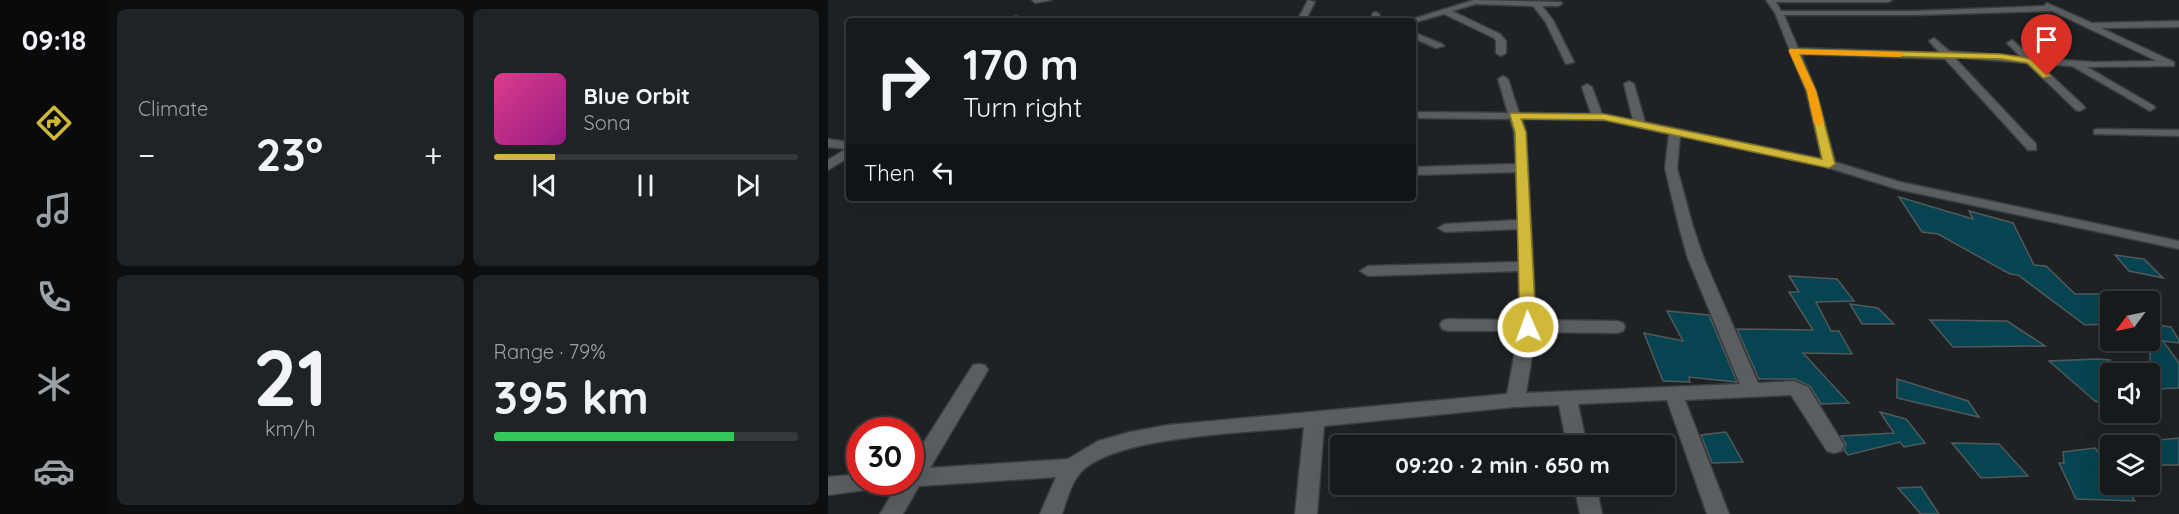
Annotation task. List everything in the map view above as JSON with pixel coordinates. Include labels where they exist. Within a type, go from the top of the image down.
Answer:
[{"type":"street","points":[[1035,1],[1047,0]]},
{"type":"street","points":[[1771,0],[1888,0]]},
{"type":"street","points":[[1771,0],[1779,13],[1811,91],[1829,164]]},
{"type":"street","points":[[2036,0],[2175,67]]},
{"type":"street","points":[[1416,19],[1480,1],[1558,4]]},
{"type":"street","points":[[1302,18],[1311,2]]},
{"type":"street","points":[[1535,3],[1549,20],[1569,62]]},
{"type":"street","points":[[1779,13],[1915,13],[2054,8]]},
{"type":"street","points":[[1445,11],[1497,36],[1501,41],[1501,53]]},
{"type":"street","points":[[2091,25],[2179,24]]},
{"type":"street","points":[[1416,36],[1439,45]]},
{"type":"street","points":[[1934,41],[2032,147]]},
{"type":"street","points":[[2012,43],[2080,108]]},
{"type":"street","points":[[1793,51],[1947,55],[2175,67]]},
{"type":"street","points":[[2074,63],[2150,108]]},
{"type":"street","points":[[1503,79],[1520,132],[1525,224],[1528,327],[1515,400]]},
{"type":"street","points":[[1629,84],[1640,125]]},
{"type":"street","points":[[1587,87],[1597,116]]},
{"type":"street","points":[[1416,115],[1597,116],[1829,164],[1897,185],[2179,245]]},
{"type":"street","points":[[1675,132],[1671,168],[1680,196],[1686,227],[1696,259],[1751,388]]},
{"type":"street","points":[[2098,132],[2179,133]]},
{"type":"street","points":[[828,143],[846,146]]},
{"type":"street","points":[[828,166],[846,148]]},
{"type":"street","points":[[1416,171],[1522,168]]},
{"type":"street","points":[[1444,228],[1525,224]]},
{"type":"street","points":[[1368,271],[1526,266]]},
{"type":"street","points":[[1448,325],[1617,327]]},
{"type":"street","points":[[924,458],[979,370]]},
{"type":"street","points":[[1051,514],[1073,467],[1098,449],[1127,441],[1168,433],[1515,400],[1782,386],[1801,392],[1834,444]]},
{"type":"street","points":[[1673,392],[1718,514]]},
{"type":"street","points":[[1567,397],[1575,435]]},
{"type":"street","points":[[1305,514],[1315,419]]},
{"type":"street","points":[[924,476],[1073,467]]},
{"type":"street","points":[[828,486],[846,484]]},
{"type":"street","points":[[891,514],[902,495]]},
{"type":"street","points":[[1587,495],[1591,514]]},
{"type":"building","points":[[1899,197],[1973,219],[1969,211],[2013,223],[2034,265],[2046,266],[2075,294],[2100,294],[2100,324],[2085,325],[2018,275],[2010,274],[1938,234],[1922,232]]},
{"type":"building","points":[[2115,255],[2144,259],[2163,278],[2129,271]]},
{"type":"building","points":[[1789,276],[1837,279],[1854,301],[1816,302],[1831,331],[1839,331],[1852,354],[1803,353],[1849,403],[1821,404],[1810,386],[1795,379],[1759,379],[1737,329],[1813,330],[1789,292],[1799,292]]},
{"type":"building","points":[[1850,304],[1878,308],[1894,324],[1862,324]]},
{"type":"building","points":[[1667,311],[1709,315],[1737,382],[1689,377],[1690,382],[1663,381],[1644,333],[1683,341]]},
{"type":"building","points":[[1930,320],[2007,321],[2045,346],[1953,347]]},
{"type":"building","points":[[2160,325],[2171,327],[2179,343],[2163,341],[2179,363],[2179,388],[2160,389],[2160,363],[2150,363],[2150,351],[2160,351]]},
{"type":"building","points":[[2110,360],[2110,363],[2100,363],[2100,401],[2096,402],[2049,361]]},
{"type":"building","points":[[1897,379],[1968,401],[1979,417],[1897,398]]},
{"type":"building","points":[[1880,412],[1906,419],[1925,443],[1904,447],[1900,442],[1848,455],[1844,450],[1846,444],[1841,436],[1894,433]]},
{"type":"building","points":[[1726,432],[1743,462],[1712,463],[1701,435]]},
{"type":"building","points":[[2179,438],[2179,465],[2160,465],[2160,440]]},
{"type":"building","points":[[1952,443],[1999,444],[2028,476],[1981,478]]},
{"type":"building","points":[[2095,448],[2100,455],[2100,495],[2131,495],[2135,501],[2076,499],[2059,463],[2064,463],[2063,452]]},
{"type":"building","points":[[1921,487],[1939,514],[1921,514],[1898,488]]},
{"type":"slow traffic","points":[[1819,123],[1811,91],[1793,51],[1900,54]]},
{"type":"route","points":[[1528,327],[1525,211],[1520,132],[1515,115],[1604,117],[1829,164],[1811,91],[1793,51],[2001,57],[2030,61],[2047,76]]}]
